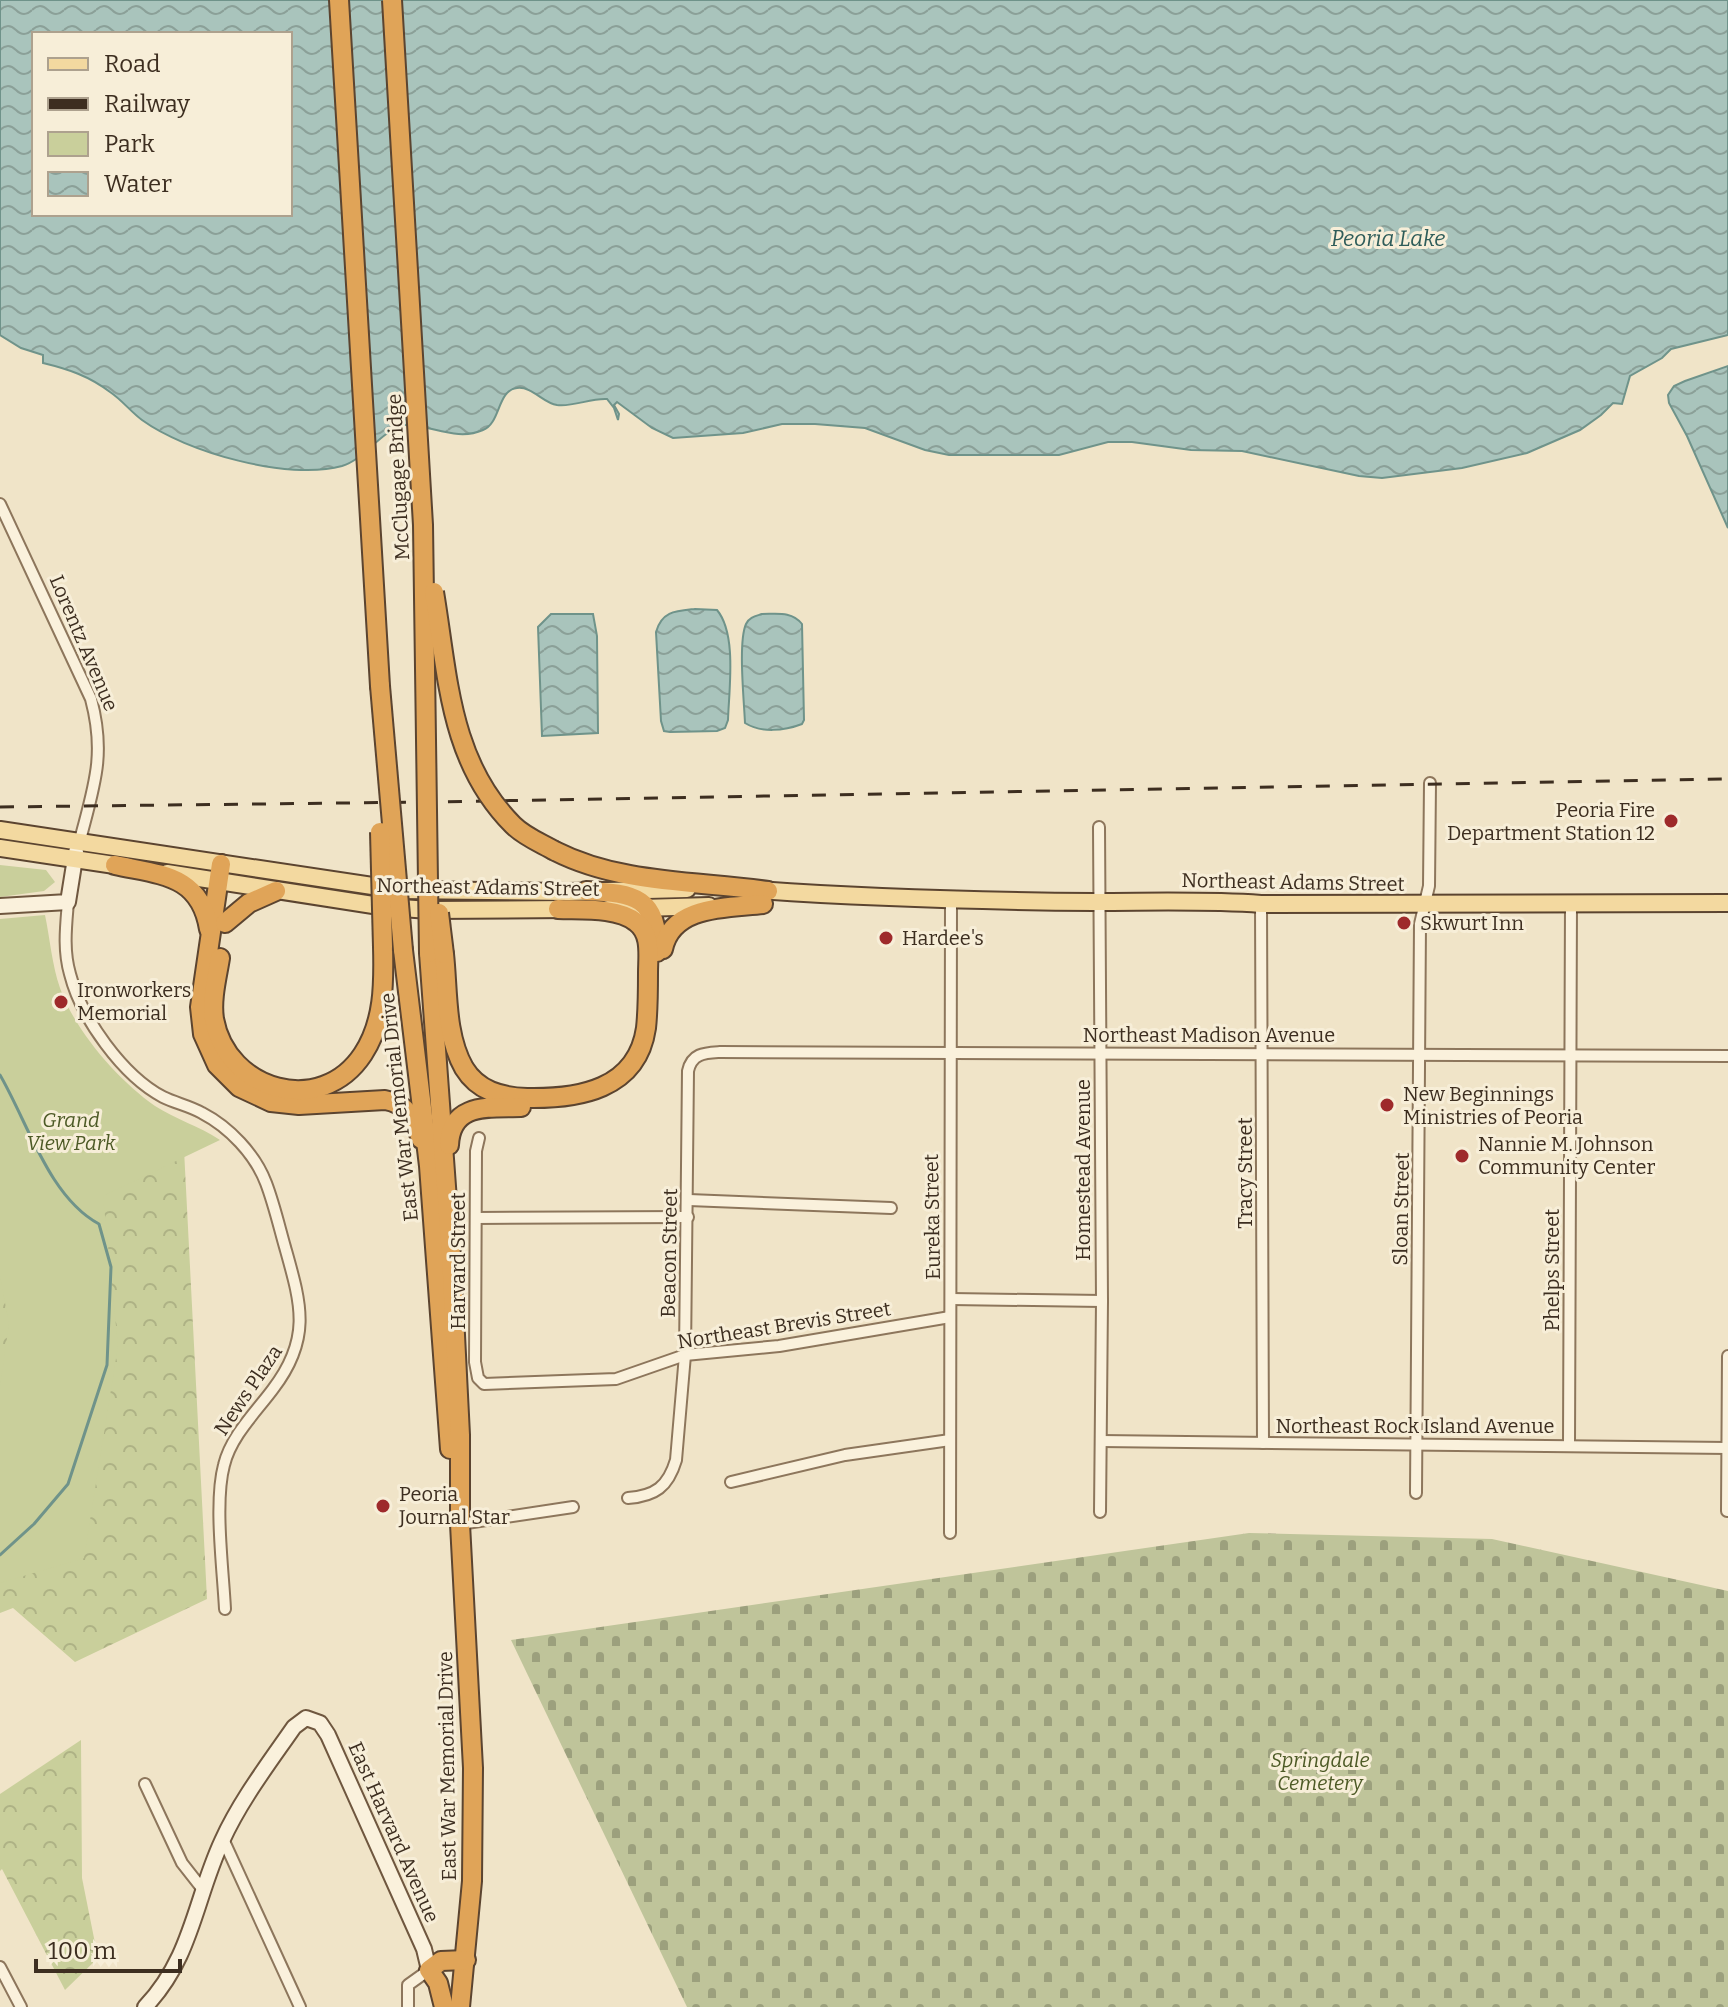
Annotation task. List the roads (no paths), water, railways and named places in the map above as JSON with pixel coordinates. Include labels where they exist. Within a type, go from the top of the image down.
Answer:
[{"type":"highway","name":"McClugage Bridge","points":[[339,0],[380,686]]},
{"type":"highway","name":"McClugage Bridge","points":[[392,0],[423,525],[436,953]]},
{"type":"highway","points":[[423,525],[450,696],[465,755],[484,788],[514,826],[555,851],[616,872],[765,897]]},
{"type":"highway","points":[[226,874],[225,923],[213,1010],[218,1034],[226,1051],[248,1076],[278,1088],[307,1089],[340,1077],[361,1057],[380,1010],[383,947],[380,686]]},
{"type":"highway","name":"East War Memorial Drive","points":[[380,686],[403,950],[440,1210]]},
{"type":"highway","points":[[115,865],[176,879],[193,891],[208,921],[209,952]]},
{"type":"highway","points":[[226,874],[209,952],[200,1019],[207,1046],[221,1070],[245,1091],[281,1104],[383,1100],[400,1104],[413,1119],[424,1147],[440,1210]]},
{"type":"highway","points":[[225,923],[249,903],[276,891]]},
{"type":"highway","points":[[586,891],[618,893],[648,908],[658,928],[656,1015]]},
{"type":"highway","points":[[440,1210],[449,1137],[457,1119],[477,1109],[564,1106],[601,1098],[624,1084],[642,1063],[652,1041],[663,947],[670,929],[700,912],[765,897]]},
{"type":"highway","points":[[436,953],[454,1044],[465,1070],[480,1087],[507,1097],[570,1097],[595,1091],[627,1069],[644,1035],[648,941],[640,925],[629,918],[603,912],[558,909]]},
{"type":"highway","name":"East War Memorial Drive","points":[[436,953],[448,1437],[460,1524],[473,1786],[472,1881],[460,2007]]},
{"type":"highway","points":[[424,1949],[435,1965],[444,2007]]},
{"type":"highway","points":[[435,1965],[466,1960]]},
{"type":"main road","name":"Northeast Adams Street","points":[[0,830],[80,840],[226,874],[276,891],[353,904],[415,909],[648,908],[765,897],[1100,902],[1191,900],[1261,904],[1728,903]]},
{"type":"main road","name":"Northeast Adams Street","points":[[0,848],[115,865],[408,891],[702,889],[765,897]]},
{"type":"street","name":"Lorentz Avenue","points":[[0,504],[91,699],[97,723],[100,744],[96,775],[74,858],[65,934],[69,974],[80,1003],[95,1029],[122,1063],[147,1087],[201,1112],[229,1132],[256,1164],[269,1193]]},
{"type":"street","name":"Sloan Street","points":[[1416,1493],[1420,924],[1429,886],[1430,783]]},
{"type":"street","name":"Homestead Avenue","points":[[1099,827],[1100,1512]]},
{"type":"street","name":"Eureka Street","points":[[950,1533],[951,900]]},
{"type":"street","points":[[0,906],[68,902]]},
{"type":"street","name":"Phelps Street","points":[[1569,1445],[1571,903]]},
{"type":"street","name":"Tracy Street","points":[[1261,904],[1263,1443]]},
{"type":"street","name":"Northeast Madison Avenue","points":[[691,1061],[704,1053],[720,1052],[1728,1056]]},
{"type":"street","name":"Beacon Street","points":[[628,1498],[647,1496],[661,1489],[671,1475],[676,1460],[685,1355],[688,1071],[691,1061]]},
{"type":"street","name":"Harvard Street","points":[[479,1138],[476,1151],[475,1362],[481,1383]]},
{"type":"street","name":"News Plaza","points":[[225,1609],[220,1491],[224,1463],[236,1438],[289,1365],[300,1337],[297,1291],[269,1193]]},
{"type":"street","points":[[689,1200],[891,1208]]},
{"type":"street","points":[[476,1218],[688,1217]]},
{"type":"street","points":[[951,1299],[1102,1301]]},
{"type":"street","name":"Northeast Brevis Street","points":[[481,1383],[607,1381],[685,1355],[779,1346],[950,1317]]},
{"type":"street","points":[[1727,1511],[1728,1356]]},
{"type":"street","points":[[731,1482],[845,1455],[950,1440]]},
{"type":"street","name":"Northeast Rock Island Avenue","points":[[1101,1441],[1728,1448]]},
{"type":"street","points":[[460,1524],[573,1507]]},
{"type":"street","name":"East Harvard Avenue","points":[[223,1839],[294,1727],[301,1719],[311,1718],[326,1730],[424,1949]]},
{"type":"street","points":[[145,1784],[182,1863],[204,1891]]},
{"type":"street","points":[[147,2006],[175,1969],[223,1839]]},
{"type":"street","points":[[223,1839],[300,2007]]},
{"type":"street","points":[[408,2007],[408,1985],[435,1965]]},
{"type":"street","points":[[0,1967],[21,2007]]},
{"type":"water","name":"Peoria Lake","points":[[0,0],[1728,0],[1728,335],[1671,349],[1662,358],[1630,376],[1622,404],[1613,403],[1580,430],[1527,453],[1462,468],[1382,478],[1242,451],[1191,450],[1132,442],[1108,442],[1059,455],[949,455],[925,450],[865,428],[815,424],[782,424],[743,433],[673,438],[652,428],[617,402],[614,405],[619,414],[618,420],[607,399],[557,405],[528,390],[517,388],[506,394],[493,421],[483,430],[463,434],[403,425],[350,463],[320,470],[294,470],[238,461],[184,443],[142,420],[94,382],[43,363],[43,355],[21,348],[0,335]]},
{"type":"water","points":[[1728,366],[1728,528],[1668,395],[1674,386]]},
{"type":"water","points":[[695,609],[717,610],[727,633],[730,647],[728,720],[725,728],[717,731],[664,731],[656,632],[666,616]]},
{"type":"water","points":[[551,614],[593,614],[597,636],[598,733],[542,736],[538,627]]},
{"type":"water","points":[[762,614],[789,615],[802,624],[802,724],[765,730],[745,723],[744,632],[749,620]]},
{"type":"waterway","points":[[0,1075],[53,1178],[66,1196],[99,1224],[111,1267],[107,1365],[68,1484],[34,1524],[0,1555]]},
{"type":"railway","points":[[0,807],[1728,779]]},
{"type":"place","name":"Peoria Fire Department Station 12","points":[[1671,821]]},
{"type":"place","name":"Skwurt Inn","points":[[1404,923]]},
{"type":"place","name":"Hardee's","points":[[886,938]]},
{"type":"place","name":"Ironworkers Memorial","points":[[61,1002]]},
{"type":"place","name":"New Beginnings Ministries of Peoria","points":[[1387,1105]]},
{"type":"place","name":"Nannie M. Johnson Community Center","points":[[1462,1156]]},
{"type":"place","name":"Peoria Journal Star","points":[[383,1506]]},
{"type":"park label","name":"Grand View Park","points":[[71,1132]]},
{"type":"park label","name":"Springdale Cemetery","points":[[1320,1772]]}]
